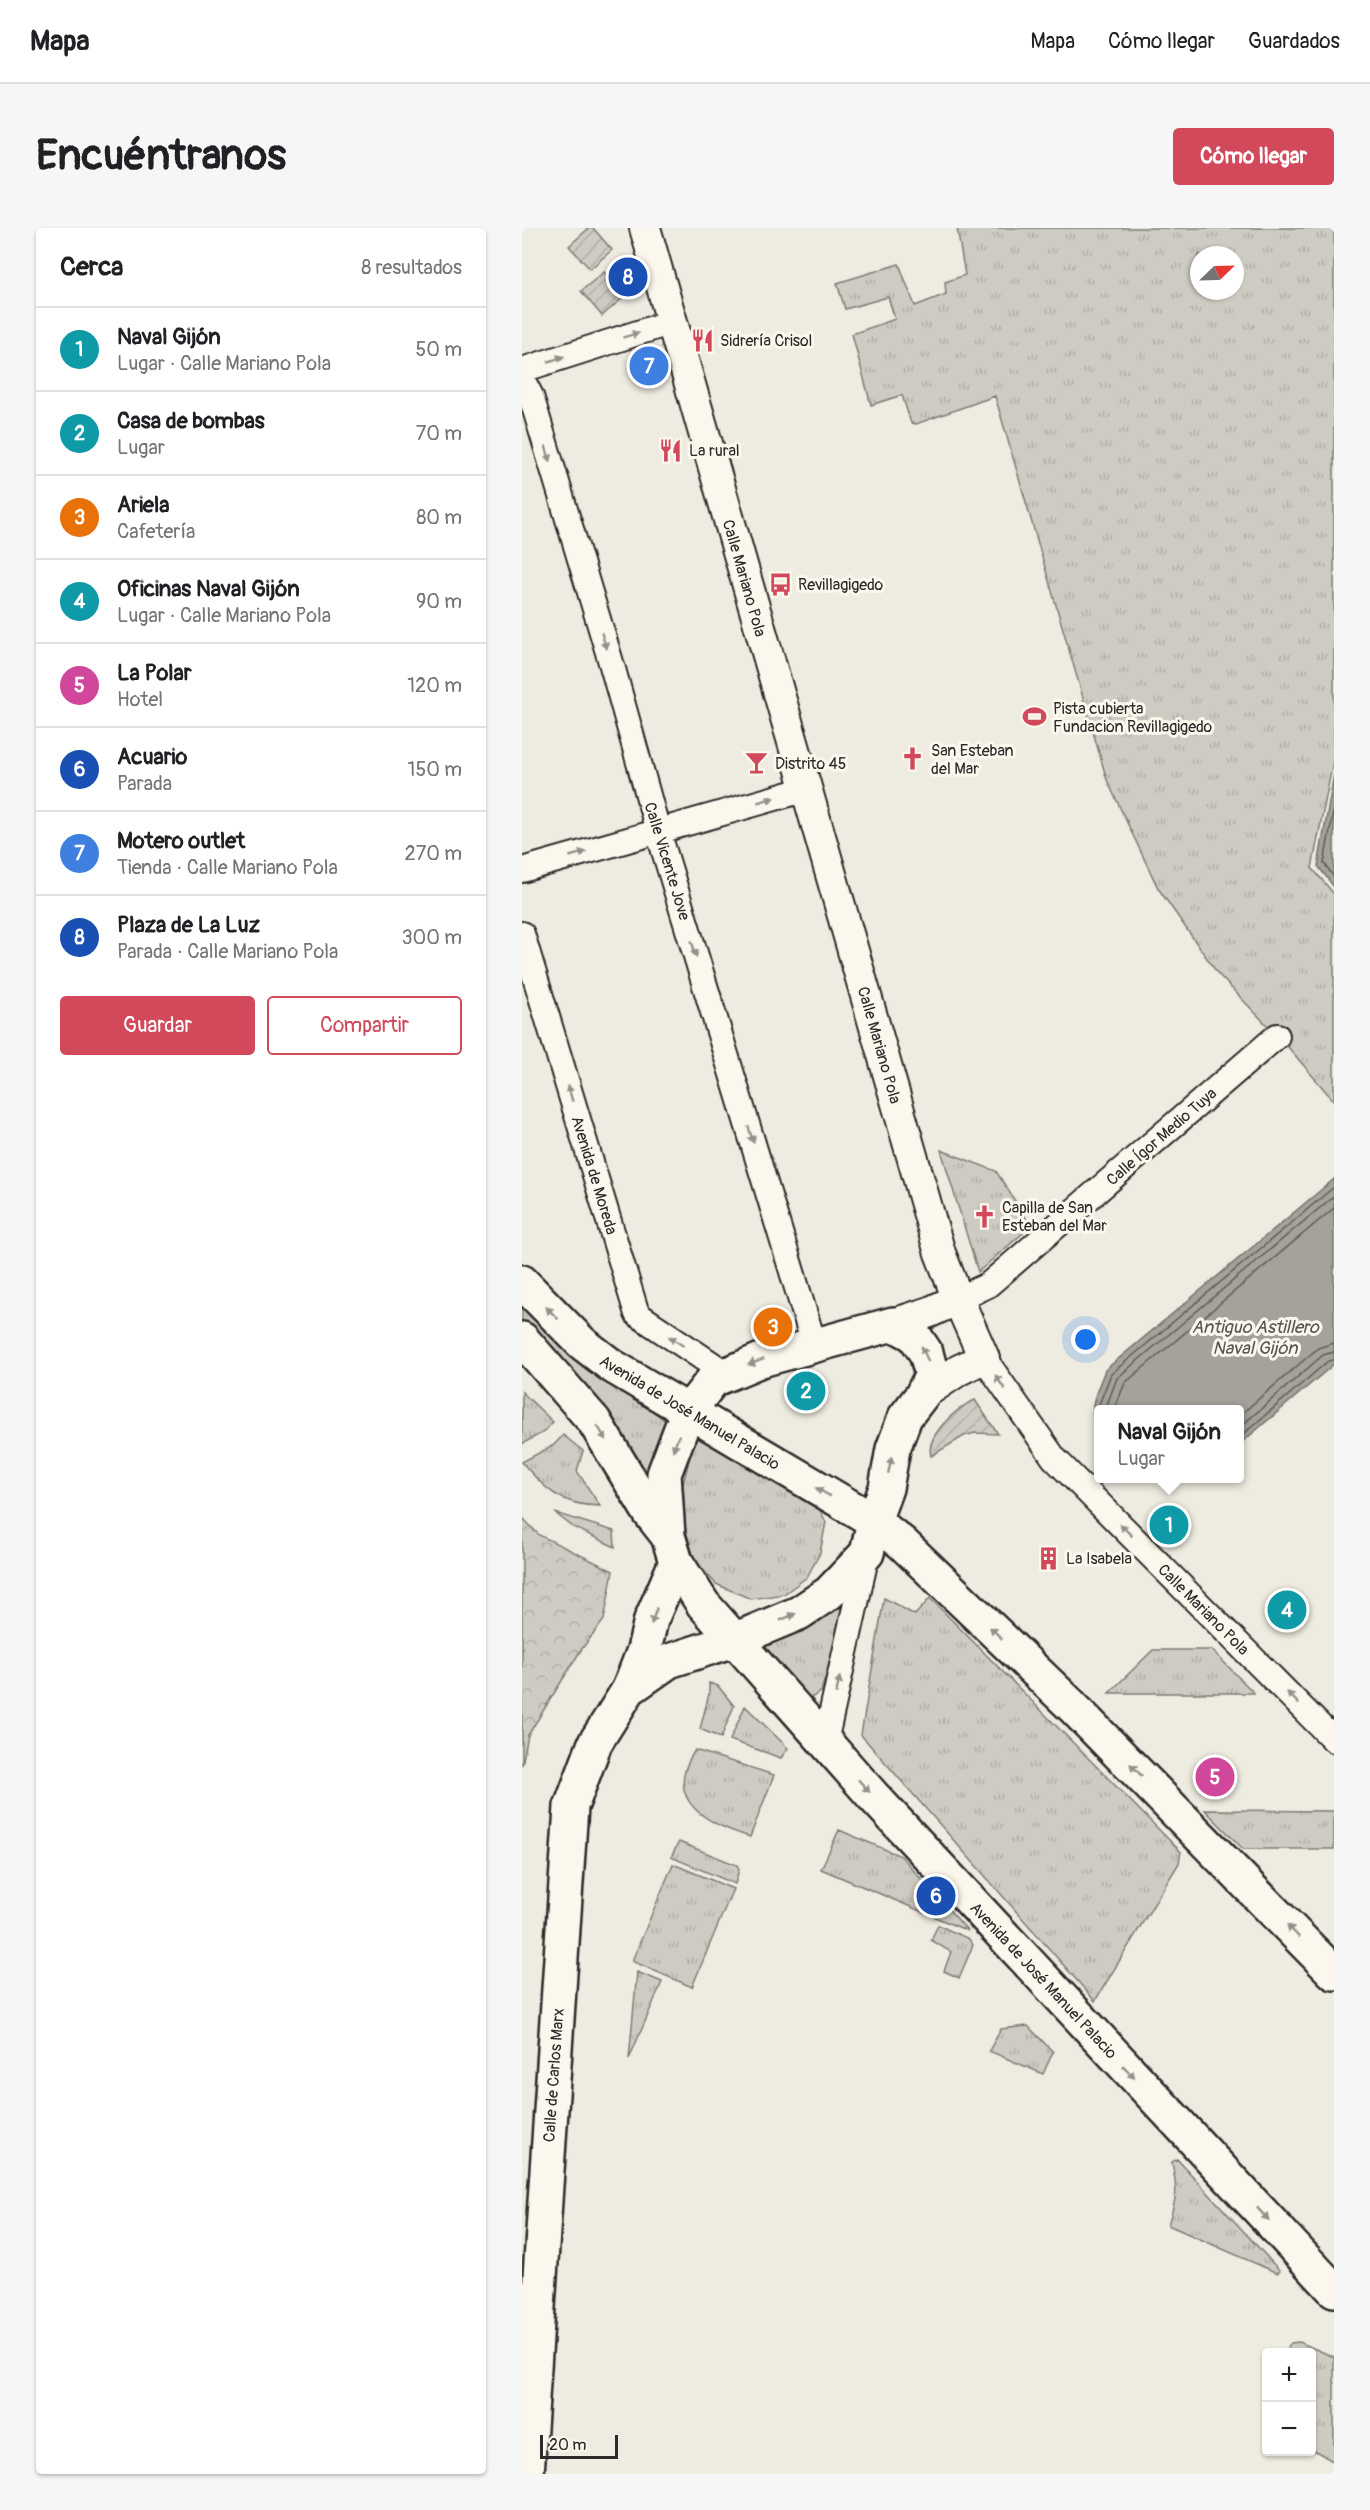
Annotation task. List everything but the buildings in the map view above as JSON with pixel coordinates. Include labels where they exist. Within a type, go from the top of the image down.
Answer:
[{"type":"main road","name":"Avenida de José Manuel Palacio","points":[[522,1282],[582,1344],[612,1366],[687,1413],[874,1521],[921,1561],[1072,1706],[1334,1973]]},
{"type":"main road","points":[[672,1549],[664,1474],[687,1413],[713,1380],[725,1373],[814,1344],[893,1324],[914,1335],[926,1353],[932,1376],[922,1395],[905,1417],[893,1449],[886,1488],[874,1521],[867,1553]]},
{"type":"main road","points":[[522,1339],[594,1421],[672,1549]]},
{"type":"main road","name":"Avenida de José Manuel Palacio","points":[[672,1549],[703,1604],[825,1742],[1089,2030],[1334,2290]]},
{"type":"main road","name":"Calle de Carlos Marx","points":[[527,2474],[571,1807],[595,1743],[629,1689],[644,1650],[672,1549]]},
{"type":"main road","name":"Calle de Carlos Marx","points":[[629,1689],[669,1661],[734,1640],[799,1612],[829,1593],[867,1553]]},
{"type":"street","name":"Calle Mariano Pola","points":[[645,228],[940,1253],[984,1358],[1054,1458],[1334,1740]]},
{"type":"street","points":[[522,370],[672,322]]},
{"type":"street","name":"Calle Vicente Jove","points":[[522,379],[531,396],[538,418],[658,831],[814,1344]]},
{"type":"street","points":[[522,870],[807,789]]},
{"type":"street","name":"Avenida de Moreda","points":[[522,934],[637,1314],[725,1373]]},
{"type":"street","name":"Calle Ígor Medio Tuya","points":[[958,1299],[988,1285],[1277,1036]]},
{"type":"street","points":[[893,1324],[930,1312],[958,1299]]},
{"type":"street","points":[[922,1395],[959,1370],[984,1358]]},
{"type":"street","points":[[825,1742],[867,1553]]},
{"type":"green space","points":[[589,228],[593,228],[612,250],[590,269],[569,246]]},
{"type":"green space","points":[[957,228],[1334,228],[1334,756],[1312,868],[1334,894],[1334,1101],[1287,1046],[1218,974],[1158,888],[1107,780],[995,396],[916,424],[911,423],[902,395],[871,405],[852,334],[895,319],[888,297],[845,309],[837,283],[899,264],[915,306],[946,294],[945,282],[965,275]]},
{"type":"green space","points":[[604,272],[625,296],[602,316],[581,291]]},
{"type":"green space","points":[[941,1150],[996,1171],[1031,1226],[978,1272]]},
{"type":"green space","points":[[522,1296],[588,1363],[667,1422],[654,1490],[624,1437],[595,1395],[522,1320]]},
{"type":"green space","points":[[522,1392],[553,1422],[542,1433],[522,1444]]},
{"type":"green space","points":[[975,1400],[998,1434],[975,1433],[964,1436],[931,1456],[930,1448],[933,1439],[944,1423]]},
{"type":"green space","points":[[563,1435],[583,1451],[577,1471],[600,1506],[575,1503],[556,1494],[539,1481],[522,1462],[554,1445]]},
{"type":"green space","points":[[695,1436],[819,1508],[826,1522],[820,1553],[807,1577],[784,1594],[751,1599],[716,1584],[695,1561],[685,1527],[683,1484]]},
{"type":"green space","points":[[555,1513],[614,1531],[615,1547],[573,1527]]},
{"type":"green space","points":[[522,1517],[539,1535],[613,1571],[604,1620],[581,1650],[528,1735],[522,1765]]},
{"type":"green space","points":[[848,1595],[821,1692],[811,1698],[801,1694],[766,1654],[764,1646],[769,1637]]},
{"type":"green space","points":[[884,1598],[915,1615],[930,1598],[1181,1852],[1179,1863],[1095,2001],[861,1735]]},
{"type":"green space","points":[[1153,1650],[1212,1650],[1254,1693],[1109,1693]]},
{"type":"green space","points":[[709,1683],[718,1686],[734,1706],[721,1738],[700,1729],[709,1694]]},
{"type":"green space","points":[[745,1706],[788,1748],[781,1758],[730,1740]]},
{"type":"green space","points":[[695,1750],[774,1775],[750,1837],[734,1832],[705,1817],[686,1797],[683,1783],[686,1768]]},
{"type":"green space","points":[[1205,1810],[1334,1811],[1334,1849],[1243,1849]]},
{"type":"green space","points":[[839,1830],[901,1856],[929,1888],[926,1891],[938,1905],[942,1902],[968,1931],[821,1869]]},
{"type":"green space","points":[[679,1842],[737,1865],[739,1869],[735,1884],[671,1857]]},
{"type":"green space","points":[[673,1864],[733,1889],[692,1987],[632,1961]]},
{"type":"green space","points":[[938,1925],[969,1939],[973,1945],[959,1978],[944,1971],[951,1952],[931,1940]]},
{"type":"green space","points":[[637,1972],[662,1982],[629,2059]]},
{"type":"green space","points":[[1028,2026],[1053,2052],[1043,2074],[989,2051],[1001,2029]]},
{"type":"green space","points":[[1177,2159],[1280,2271],[1277,2273],[1168,2225],[1176,2194],[1172,2162]]},
{"type":"green space","points":[[1299,2342],[1313,2348],[1288,2348],[1291,2343]]},
{"type":"green space","points":[[1316,2349],[1334,2357],[1334,2462],[1316,2451]]},
{"type":"water","points":[[1334,774],[1334,887],[1318,866]]},
{"type":"water","name":"Antiguo Astillero Naval Gijón","points":[[1334,1179],[1334,1364],[1244,1441],[1244,1405],[1094,1405],[1094,1418],[1093,1407],[1094,1400],[1105,1370]]},
{"type":"place","name":"Plaza de La Luz","points":[[628,277]]},
{"type":"place","name":"Sidrería Crisol","points":[[702,340]]},
{"type":"place","name":"Motero outlet","points":[[649,366]]},
{"type":"place","name":"La rural","points":[[671,450]]},
{"type":"place","name":"Revillagigedo","points":[[780,584]]},
{"type":"place","name":"Pista cubierta Fundacion Revillagigedo","points":[[1035,717]]},
{"type":"place","name":"San Esteban del Mar","points":[[913,759]]},
{"type":"place","name":"Distrito 45","points":[[757,763]]},
{"type":"place","name":"Capilla de San Esteban del Mar","points":[[984,1216]]},
{"type":"place","name":"Ariela","points":[[773,1327]]},
{"type":"place","name":"Casa de bombas","points":[[806,1391]]},
{"type":"place","name":"Naval Gijón","points":[[1169,1525]]},
{"type":"place","name":"La Isabela","points":[[1048,1558]]},
{"type":"place","name":"Oficinas Naval Gijón","points":[[1287,1610]]},
{"type":"place","name":"La Polar","points":[[1215,1777]]},
{"type":"place","name":"Acuario","points":[[936,1896]]}]
